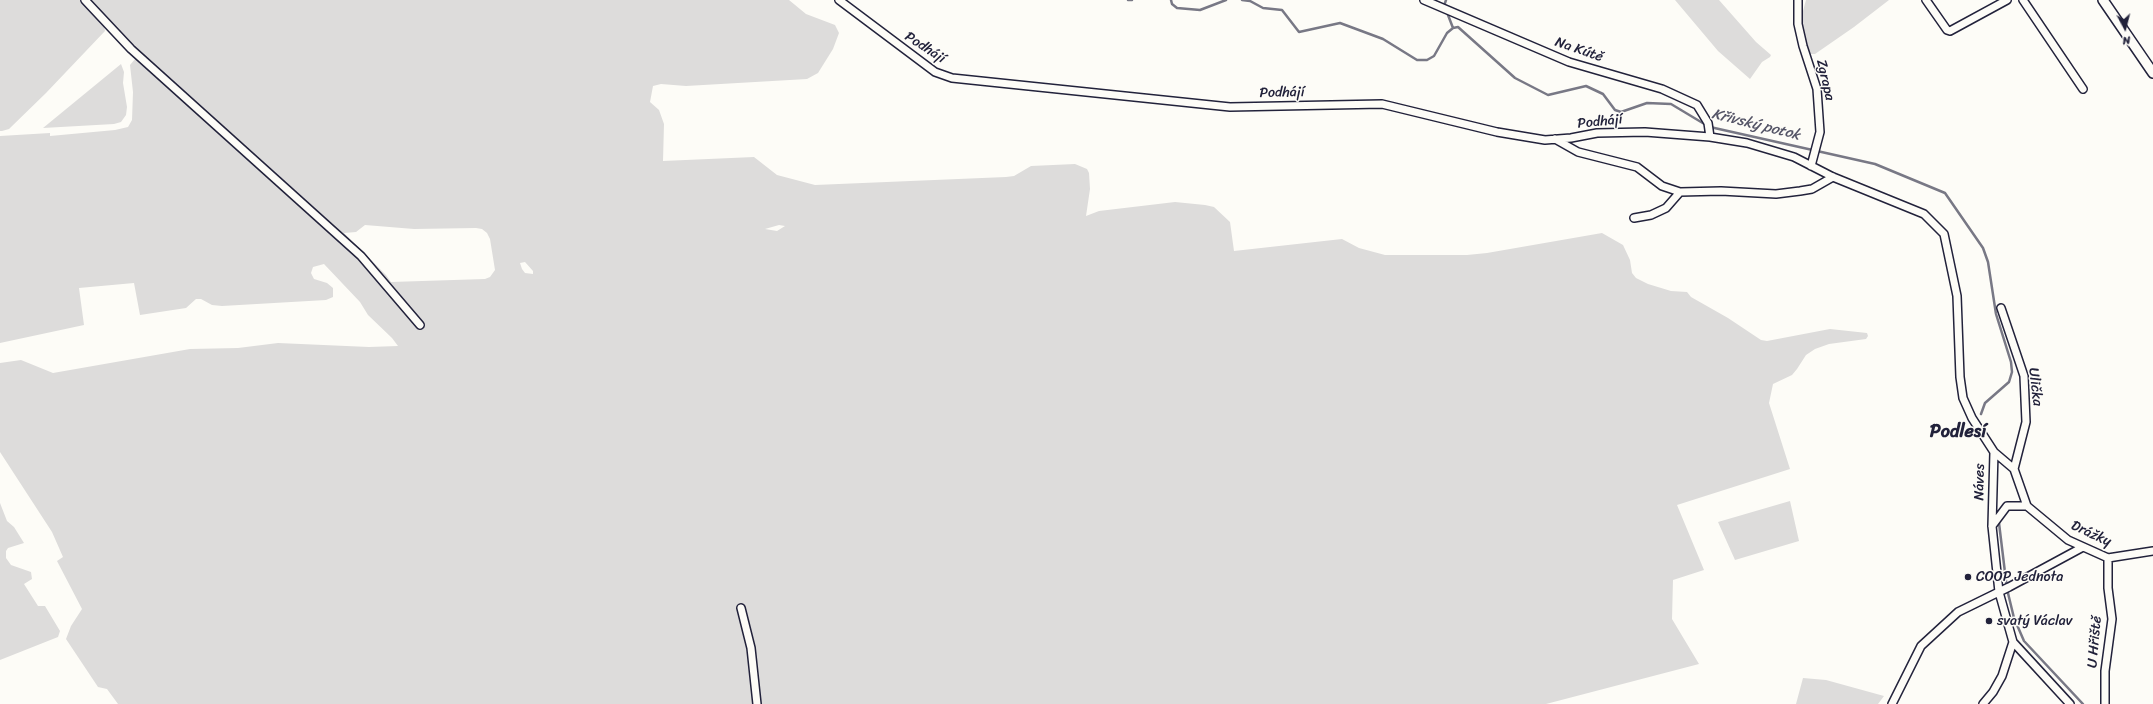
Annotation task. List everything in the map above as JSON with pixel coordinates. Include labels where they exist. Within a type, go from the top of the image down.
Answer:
[{"type":"street","points":[[85,0],[131,49],[361,256],[420,325]]},
{"type":"street","name":"Podhájí","points":[[839,0],[935,72],[952,78],[1230,107],[1382,104],[1497,132],[1545,140],[1621,131],[1710,134],[1794,157],[1833,177],[1924,214],[1944,234],[1958,296],[1960,377],[1963,398],[1972,418],[1994,452]]},
{"type":"street","name":"Na Kútě","points":[[1424,0],[1569,62],[1662,89],[1697,105],[1708,123],[1710,134]]},
{"type":"street","name":"Zgrapa","points":[[1798,0],[1798,24],[1803,46],[1817,89],[1820,132],[1811,166]]},
{"type":"street","points":[[1926,0],[1947,30],[1954,30],[2007,0]]},
{"type":"street","points":[[2023,0],[2083,89]]},
{"type":"street","points":[[2102,0],[2153,73]]},
{"type":"street","points":[[1555,139],[1578,152],[1637,167],[1662,186],[1680,192],[1721,191],[1776,194],[1812,189],[1833,177]]},
{"type":"street","points":[[1634,218],[1651,215],[1666,208],[1680,192]]},
{"type":"street","name":"Ulička","points":[[2001,308],[2024,376],[2026,422],[2014,469]]},
{"type":"street","name":"Náves","points":[[1994,452],[2014,469]]},
{"type":"street","name":"Náves","points":[[1992,526],[1994,452]]},
{"type":"street","points":[[2014,469],[2027,506]]},
{"type":"street","name":"Náves","points":[[1992,526],[2008,506],[2027,506]]},
{"type":"street","name":"Drážky","points":[[2027,506],[2068,540],[2108,558],[2153,551]]},
{"type":"street","points":[[1983,704],[1993,692],[2002,676],[2013,642],[1992,526]]},
{"type":"street","points":[[1892,704],[1920,646],[1958,612],[2083,547]]},
{"type":"street","name":"U Hřiště","points":[[2104,704],[2105,671],[2112,619],[2108,588],[2108,558]]},
{"type":"street","points":[[741,608],[751,648],[757,704]]},
{"type":"street","points":[[2013,642],[2070,704]]},
{"type":"shaded area","points":[[0,0],[80,0],[104,26],[105,31],[46,93],[9,129],[2,131],[0,131]]},
{"type":"shaded area","points":[[90,0],[789,0],[806,14],[835,25],[839,33],[833,49],[818,73],[807,79],[686,86],[661,84],[653,86],[650,102],[659,110],[664,124],[663,161],[754,157],[777,175],[815,185],[1006,177],[1014,176],[1031,166],[1075,164],[1087,169],[1089,173],[1090,189],[1086,216],[1099,211],[1175,202],[1214,207],[1230,222],[1234,251],[1342,239],[1359,248],[1385,255],[1467,255],[1487,253],[1602,233],[1623,245],[1630,260],[1632,273],[1636,278],[1648,284],[1671,291],[1687,292],[1691,297],[1728,318],[1761,340],[1767,341],[1830,329],[1867,333],[1868,336],[1866,339],[1829,344],[1815,349],[1806,355],[1792,375],[1773,384],[1769,403],[1790,469],[1677,505],[1704,570],[1673,580],[1672,619],[1699,664],[1546,704],[118,704],[107,689],[98,687],[66,639],[71,626],[82,609],[57,561],[63,557],[52,532],[0,452],[0,363],[21,360],[53,373],[190,349],[238,348],[278,343],[369,347],[398,346],[392,338],[368,315],[360,302],[324,264],[313,267],[311,273],[314,279],[327,283],[333,288],[333,297],[326,300],[222,306],[212,305],[201,299],[196,299],[186,308],[140,315],[134,283],[79,288],[84,325],[0,343],[0,136],[50,133],[50,136],[115,130],[128,127],[132,120],[133,92],[130,65],[140,53]],"holes":[[[365,225],[414,229],[482,229],[487,233],[490,239],[495,270],[490,277],[485,279],[391,282],[386,275],[344,233],[356,232]],[[779,225],[785,226],[777,231],[765,229]],[[525,262],[533,271],[533,274],[525,273],[520,263]]]},
{"type":"shaded area","points":[[1675,0],[1719,0],[1756,42],[1771,55],[1770,57],[1762,62],[1750,79],[1718,51]]},
{"type":"shaded area","points":[[1806,0],[1889,0],[1815,54],[1810,54],[1800,22]]},
{"type":"shaded area","points":[[121,64],[124,72],[123,83],[127,107],[126,115],[121,122],[114,124],[43,128]]},
{"type":"shaded area","points":[[1790,501],[1799,541],[1735,560],[1718,522]]},
{"type":"shaded area","points":[[0,503],[7,521],[14,527],[24,543],[8,548],[6,551],[6,558],[11,565],[31,572],[32,579],[24,584],[38,606],[45,606],[60,631],[58,637],[0,660]]},
{"type":"shaded area","points":[[1803,678],[1826,680],[1884,696],[1878,704],[1796,704]]},
{"type":"waterway","name":"Křivský potok","points":[[1171,0],[1172,4],[1177,8],[1200,10],[1226,0]]},
{"type":"waterway","name":"Křivský potok","points":[[1242,0],[1250,1],[1263,8],[1282,10],[1299,32],[1340,23],[1383,39],[1417,60],[1427,60],[1434,56],[1447,33],[1453,28],[1458,27],[1515,78],[1548,95],[1586,86],[1603,94],[1615,110],[1621,112],[1647,103],[1671,104],[1706,125]]},
{"type":"waterway","points":[[1448,15],[1453,28]]},
{"type":"waterway","name":"Křivský potok","points":[[1710,127],[1875,164],[1945,193],[1983,248],[1988,262],[1996,314],[2011,362],[2012,372],[2009,382],[1985,403],[1981,414]]},
{"type":"waterway","name":"Křivský potok","points":[[1999,523],[2007,589],[2014,618],[2024,641],[2083,704]]},
{"type":"place","name":"COOP Jednota","points":[[1968,577]]},
{"type":"place","name":"svatý Václav","points":[[1989,621]]},
{"type":"district","name":"Podlesí","points":[[1958,432]]}]
